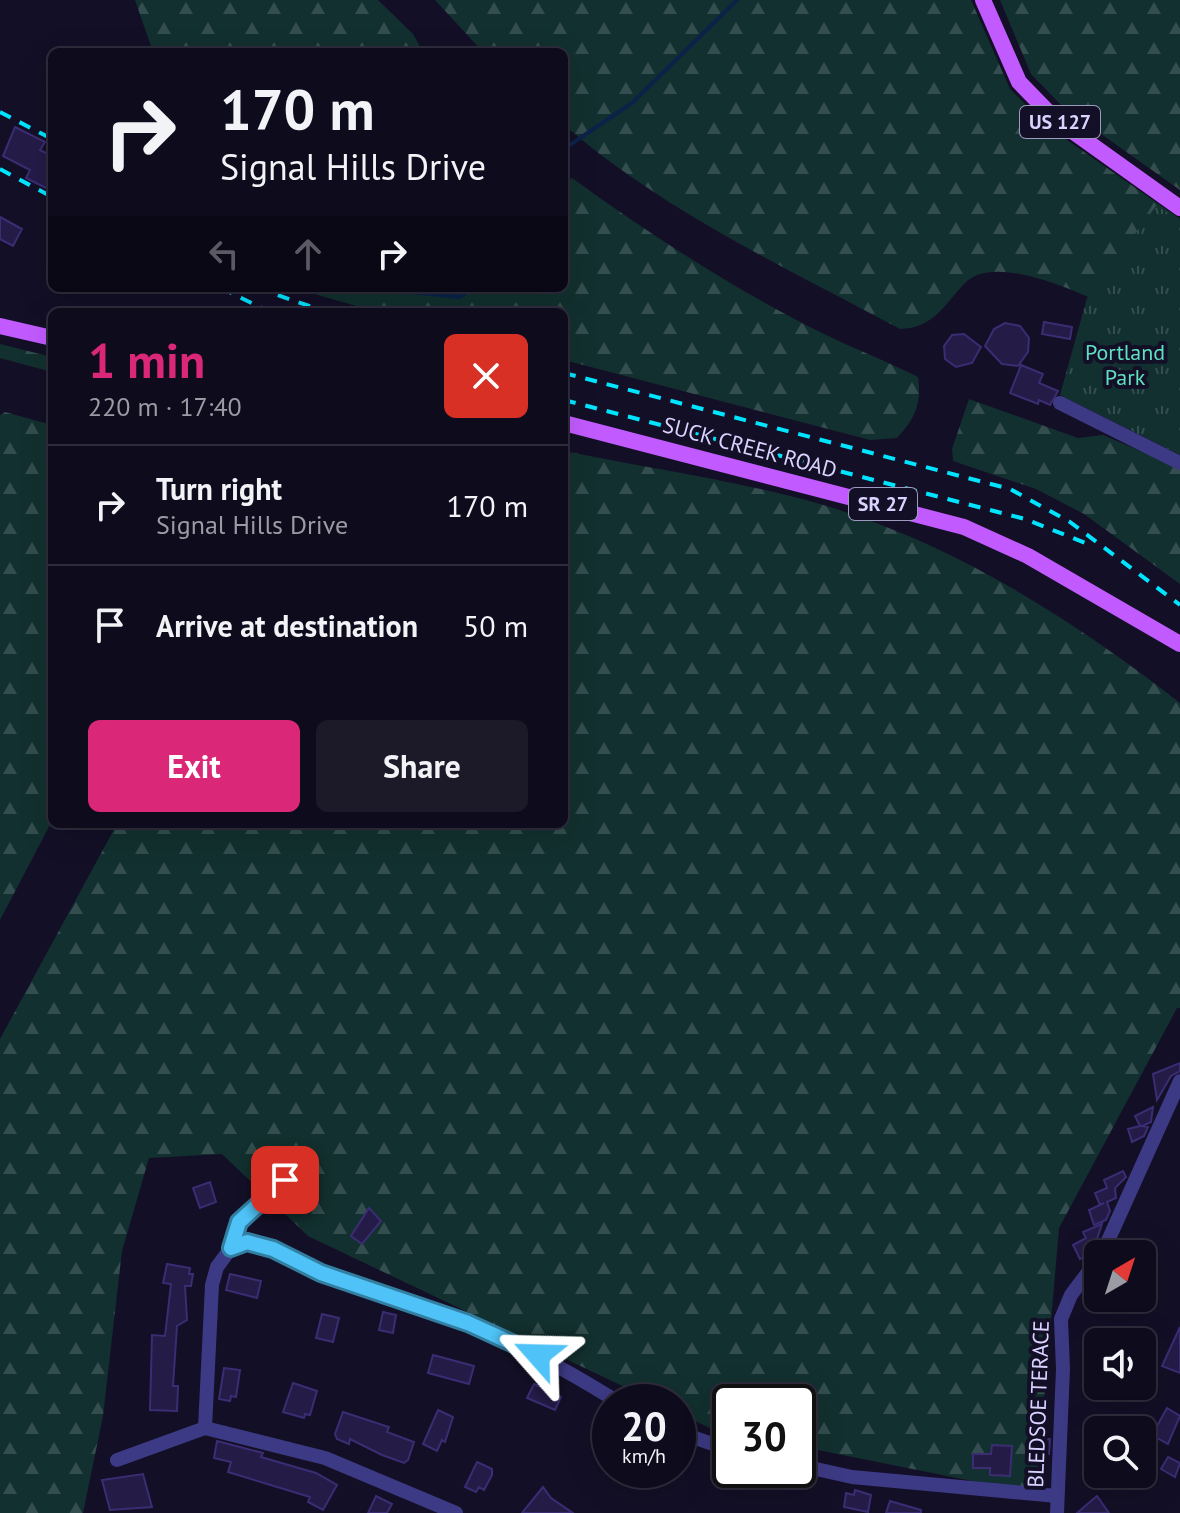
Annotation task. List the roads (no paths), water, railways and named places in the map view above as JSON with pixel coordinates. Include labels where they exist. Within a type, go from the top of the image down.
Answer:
[{"type":"main road","name":"US 127","points":[[983,0],[1019,82],[1054,118],[1180,208]]},
{"type":"main road","points":[[0,326],[48,337]]},
{"type":"main road","name":"SUCK CREEK ROAD","points":[[568,424],[964,527],[1028,556],[1180,644]]},
{"type":"street","points":[[1060,403],[1180,463]]},
{"type":"street","points":[[1108,1240],[1180,1081]]},
{"type":"street","points":[[205,1428],[212,1285],[217,1267],[231,1248],[239,1222],[285,1180]]},
{"type":"street","points":[[231,1248],[247,1242],[273,1249],[321,1273],[468,1323],[560,1366],[592,1386]]},
{"type":"street","name":"BLEDSOE TERACE","points":[[1057,1513],[1063,1369],[1061,1319],[1071,1295],[1084,1278]]},
{"type":"street","points":[[117,1460],[205,1428],[325,1458],[456,1513]]},
{"type":"street","points":[[816,1469],[852,1477],[1057,1496]]},
{"type":"waterway","points":[[568,146],[632,103],[737,0]]},
{"type":"waterway","points":[[412,292],[459,297],[467,292]]},
{"type":"railway","points":[[0,112],[48,137]]},
{"type":"railway","points":[[0,169],[48,195]]},
{"type":"railway","points":[[229,292],[262,308]]},
{"type":"railway","points":[[269,292],[315,308]]},
{"type":"railway","points":[[568,374],[1010,489],[1070,522],[1180,605]]},
{"type":"railway","points":[[568,401],[1025,519],[1088,544]]},
{"type":"park label","name":"Portland Park","points":[[1125,364]]}]
